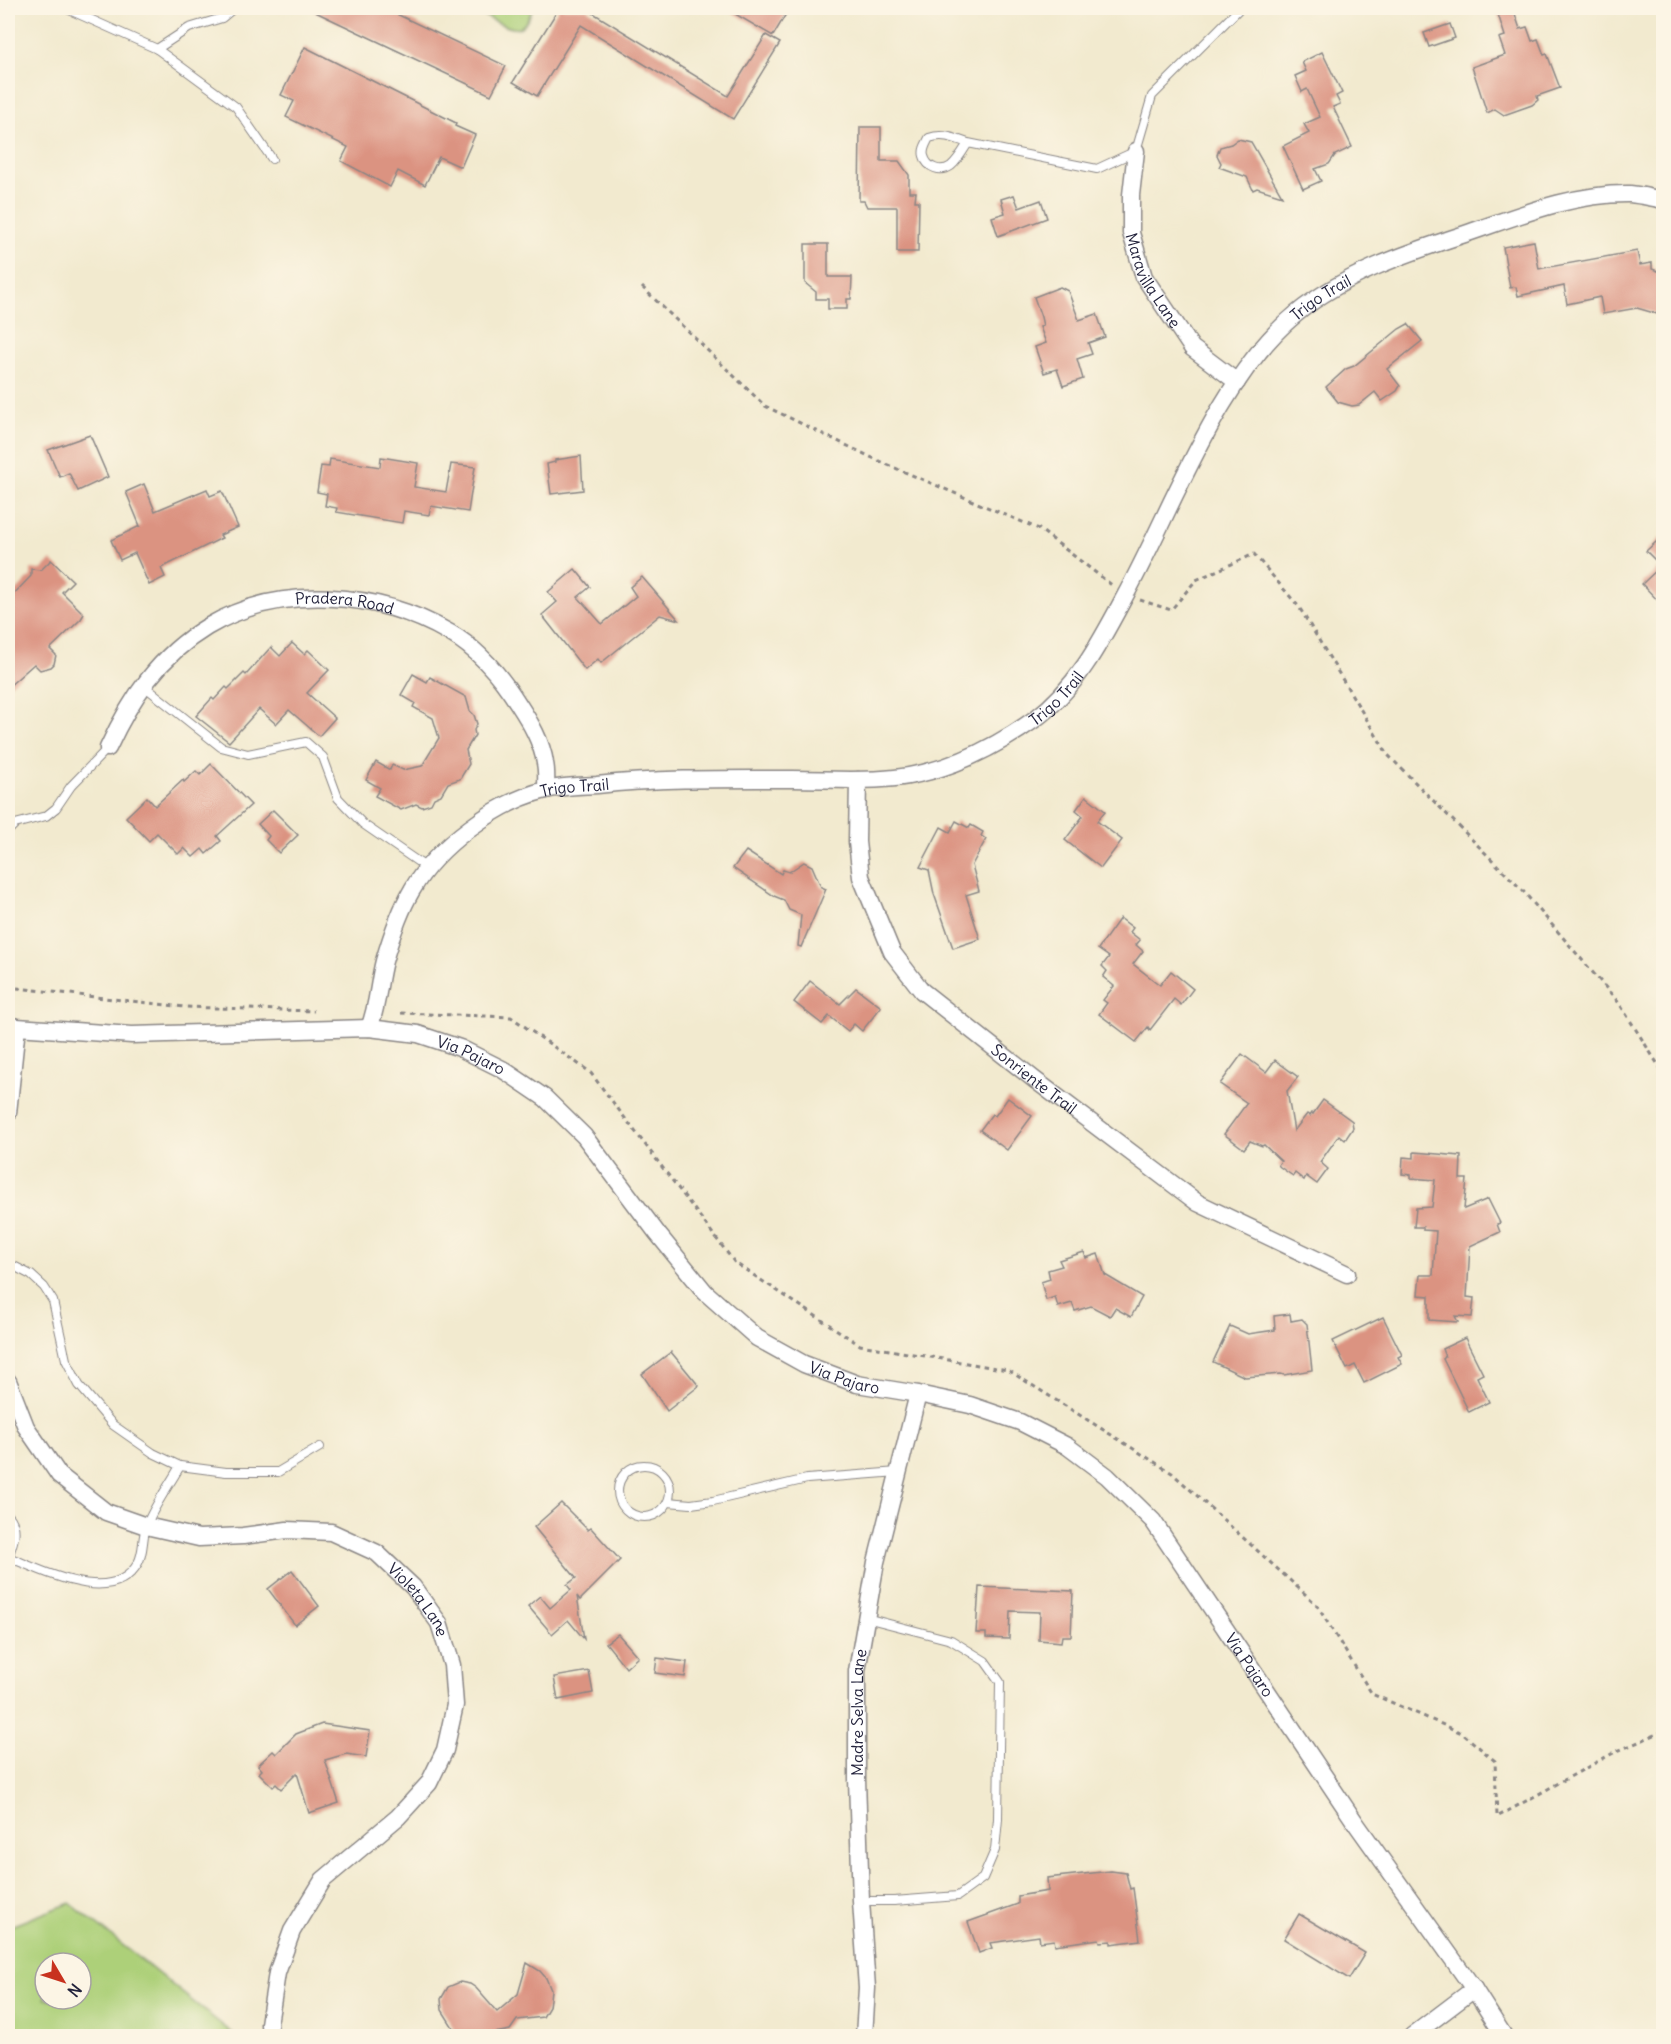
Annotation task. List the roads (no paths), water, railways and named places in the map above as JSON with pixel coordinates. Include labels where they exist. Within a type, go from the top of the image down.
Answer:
[{"type":"street","name":"Maravilla Lane","points":[[1136,151],[1131,195],[1131,233],[1144,277],[1192,348],[1237,382]]},
{"type":"street","name":"Trigo Trail","points":[[372,1020],[383,964],[398,920],[413,888],[442,852],[506,805],[546,790],[626,782],[894,778],[942,768],[968,759],[1002,741],[1039,716],[1074,682],[1094,652],[1125,595],[1205,438],[1237,382],[1276,332],[1298,312],[1321,295],[1366,271],[1454,238],[1553,205],[1599,195],[1633,194],[1664,200]]},
{"type":"street","name":"Pradera Road","points":[[108,748],[124,713],[143,684],[164,659],[186,641],[230,615],[258,605],[317,597],[374,603],[427,621],[452,633],[473,650],[510,691],[539,741],[545,763],[546,790]]},
{"type":"street","name":"Sonriente Trail","points":[[858,780],[857,842],[861,877],[892,952],[922,991],[1198,1203],[1347,1274]]},
{"type":"street","name":"Via Pajaro","points":[[12,1026],[132,1035],[372,1020],[460,1048],[502,1069],[545,1098],[585,1136],[657,1233],[705,1292],[757,1338],[804,1364],[857,1384],[970,1405],[1020,1422],[1067,1446],[1107,1476],[1153,1521],[1357,1825],[1474,1989],[1504,2037]]},
{"type":"street","points":[[8,1113],[12,1026]]},
{"type":"street","name":"Violeta Lane","points":[[8,1381],[26,1427],[59,1475],[106,1512],[146,1526],[199,1538],[243,1536],[287,1530],[331,1532],[377,1553],[413,1587],[439,1623],[452,1665],[455,1705],[446,1750],[429,1783],[398,1817],[323,1880],[292,1931],[277,1973],[269,2024],[270,2037]]},
{"type":"street","name":"Madre Selva Lane","points":[[864,2037],[867,1988],[857,1779],[857,1671],[876,1562],[918,1394]]},
{"type":"street","points":[[1412,2037],[1474,1989]]},
{"type":"lane","points":[[65,8],[157,49],[236,107],[272,159]]},
{"type":"lane","points":[[157,49],[189,27],[222,18],[234,8]]},
{"type":"lane","points":[[968,143],[950,167],[942,170],[928,163],[924,155],[924,148],[929,138],[938,135],[1096,169],[1136,151],[1152,96],[1239,8]]},
{"type":"lane","points":[[143,684],[221,747],[248,754],[306,742],[323,756],[338,798],[363,824],[427,868]]},
{"type":"lane","points":[[8,831],[15,824],[46,816],[56,808],[71,786],[108,748]]},
{"type":"lane","points":[[8,1263],[31,1275],[44,1287],[53,1301],[66,1360],[79,1385],[113,1425],[153,1453],[180,1466],[226,1472],[278,1472],[320,1447]]},
{"type":"lane","points":[[645,1465],[655,1468],[663,1473],[669,1482],[668,1502],[654,1516],[634,1515],[625,1509],[620,1501],[621,1481],[627,1472],[635,1467],[645,1465]]},
{"type":"lane","points":[[8,1515],[16,1533],[8,1557],[67,1580],[88,1585],[113,1584],[131,1574],[140,1561],[146,1526],[180,1466]]},
{"type":"lane","points":[[668,1502],[691,1504],[713,1502],[807,1479],[898,1472]]},
{"type":"lane","points":[[861,1900],[894,1901],[958,1896],[983,1878],[995,1850],[998,1818],[1000,1683],[986,1661],[951,1640],[866,1618]]}]
